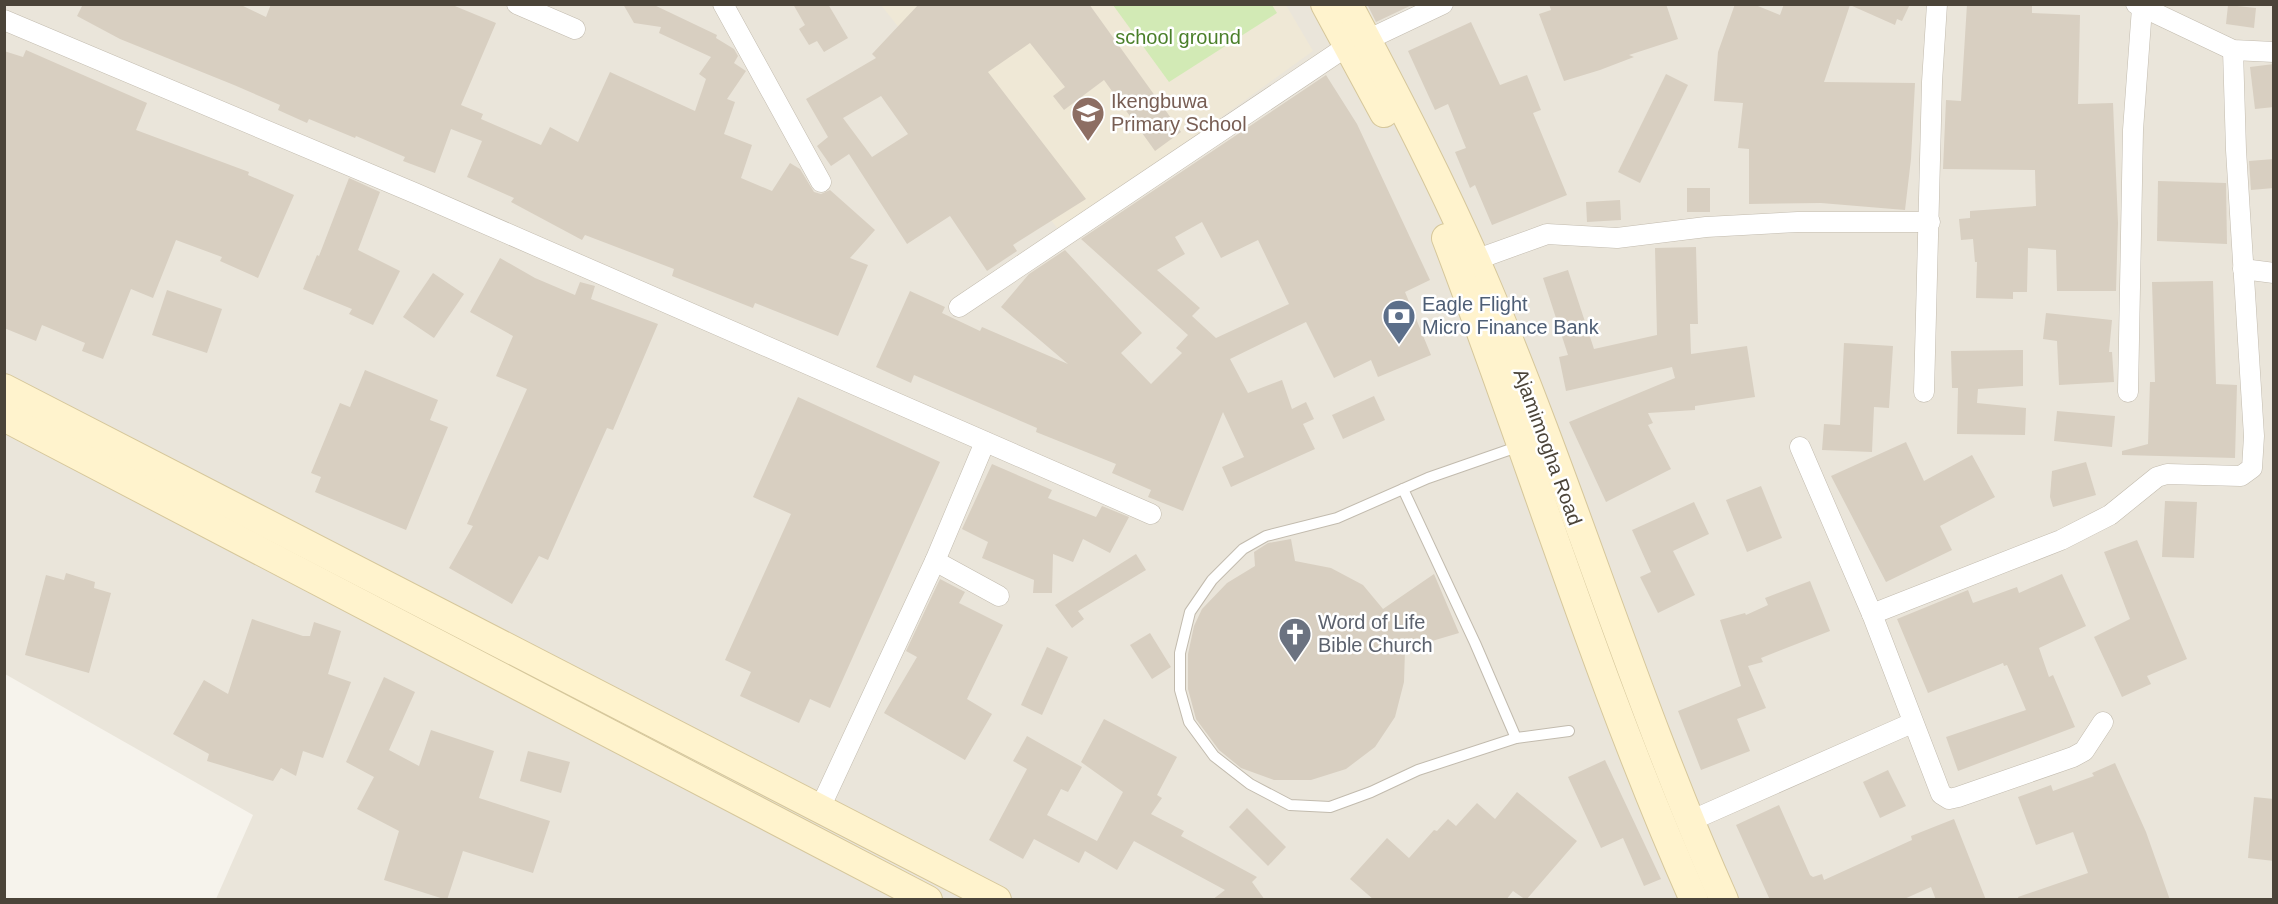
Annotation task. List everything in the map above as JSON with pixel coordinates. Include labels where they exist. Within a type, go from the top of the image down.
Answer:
[{"type":"main road","name":"Ajamimogha Road","points":[[1325,4],[1357,43],[1452,208],[1533,405],[1642,700],[1724,900]]},
{"type":"main road","name":"Ajamimogha Road","points":[[1348,4],[1357,43],[1379,102],[1443,231],[1483,334],[1520,446],[1613,697],[1694,900]]},
{"type":"main road","points":[[4,388],[997,900]]},
{"type":"main road","points":[[4,417],[928,900]]},
{"type":"main road","points":[[528,691],[537,662]]},
{"type":"street","points":[[517,4],[575,29]]},
{"type":"street","points":[[723,4],[821,182]]},
{"type":"street","points":[[959,307],[1357,43],[1443,4]]},
{"type":"street","points":[[1924,392],[1932,82],[1937,4]]},
{"type":"street","points":[[2128,392],[2133,130],[2139,6],[2233,50],[2274,52]]},
{"type":"street","points":[[4,20],[428,198],[1151,514]]},
{"type":"street","points":[[1872,614],[2061,540],[2110,516],[2157,477],[2167,474],[2241,476],[2247,474],[2254,462],[2254,436],[2243,268],[2233,50]]},
{"type":"street","points":[[1475,260],[1548,234],[1617,238],[1706,227],[1798,222],[1930,222]]},
{"type":"street","points":[[2243,268],[2274,273]]},
{"type":"street","points":[[820,808],[934,561],[985,442]]},
{"type":"street","points":[[1800,447],[1872,614],[1941,794],[1949,799],[2073,758],[2084,751],[2103,722]]},
{"type":"street","points":[[934,561],[999,596]]},
{"type":"street","points":[[1690,820],[1912,723]]},
{"type":"lane","points":[[1520,446],[1403,489],[1337,518],[1266,536],[1243,549],[1212,580],[1190,612],[1180,653],[1180,690],[1189,722],[1214,756],[1250,784],[1290,805],[1330,807],[1371,792],[1418,770],[1516,738],[1569,731]]},
{"type":"lane","points":[[1403,489],[1475,643],[1516,738]]},
{"type":"shaded area","points":[[5,5],[2273,5],[2273,899],[216,899],[253,815],[5,674]]},
{"type":"shaded area","name":"Ikengbuwa Primary School","points":[[881,5],[1286,5],[1313,51],[1061,233]]},
{"type":"green space","name":"school ground","points":[[1113,5],[1272,5],[1277,13],[1169,82]]},
{"type":"building","points":[[83,4],[239,4],[266,17],[271,4],[450,4],[496,23],[461,105],[483,114],[481,119],[541,145],[550,127],[578,142],[610,72],[695,111],[706,79],[699,74],[711,57],[659,33],[661,27],[634,23],[623,4],[652,4],[717,35],[716,38],[734,49],[738,56],[734,63],[746,71],[727,99],[735,102],[724,134],[752,145],[741,178],[772,191],[790,163],[800,169],[814,192],[821,194],[830,190],[875,230],[850,258],[868,265],[838,336],[755,303],[753,308],[672,276],[674,269],[585,235],[582,240],[511,202],[514,198],[467,177],[482,141],[451,129],[435,173],[403,161],[405,157],[356,136],[355,138],[309,119],[307,123],[278,110],[280,105],[120,39],[77,16]]},
{"type":"building","points":[[793,4],[828,4],[848,38],[824,52],[817,41],[809,45],[799,29],[805,25]]},
{"type":"building","points":[[919,4],[1089,4],[1181,132],[1155,151],[1104,80],[1064,110],[1053,96],[1065,87],[1030,43],[988,72],[1086,199],[1013,245],[1017,251],[987,271],[950,216],[907,244],[849,154],[831,166],[817,146],[828,137],[806,99],[876,58],[872,54]],"holes":[[[881,96],[908,134],[872,157],[843,118]]]},
{"type":"building","points":[[1367,4],[1414,4],[1376,22]]},
{"type":"building","points":[[1549,4],[1666,4],[1678,39],[1629,55],[1634,57],[1600,70],[1564,81],[1539,14],[1551,10]]},
{"type":"building","points":[[1735,4],[1753,4],[1780,15],[1784,4],[1910,4],[1902,21],[1897,19],[1895,25],[1850,5],[1824,82],[1915,83],[1911,159],[1905,210],[1821,203],[1749,204],[1749,149],[1738,148],[1743,103],[1714,101],[1718,52]]},
{"type":"building","points":[[1967,4],[2032,4],[2032,13],[2080,15],[2078,104],[2113,103],[2118,223],[2116,291],[2057,291],[2056,250],[2028,248],[2027,292],[2013,292],[2013,299],[1976,298],[1977,262],[1975,262],[1973,239],[1961,240],[1959,219],[1970,218],[1970,211],[2036,206],[2035,170],[1943,169],[1946,100],[1961,101]]},
{"type":"building","points":[[2228,5],[2256,8],[2254,28],[2226,24]]},
{"type":"building","points":[[1471,22],[1500,85],[1527,75],[1541,110],[1533,113],[1567,195],[1492,225],[1475,185],[1470,188],[1455,152],[1466,148],[1448,104],[1435,110],[1408,51]]},
{"type":"building","points":[[26,50],[147,103],[136,130],[249,172],[248,175],[294,195],[258,278],[220,261],[222,257],[176,240],[153,298],[131,289],[103,359],[82,351],[85,343],[42,325],[36,341],[4,328],[4,51],[23,57]]},
{"type":"building","points":[[2274,64],[2274,107],[2255,109],[2250,67]]},
{"type":"building","points":[[1666,74],[1688,85],[1640,183],[1618,172]]},
{"type":"building","points":[[1326,75],[1357,124],[1430,280],[1405,292],[1431,355],[1378,377],[1371,360],[1334,378],[1306,322],[1230,359],[1248,393],[1282,380],[1292,409],[1306,402],[1314,419],[1303,424],[1315,449],[1231,487],[1222,467],[1244,457],[1223,412],[1183,511],[1148,497],[1151,490],[1112,473],[1116,464],[1036,432],[1037,428],[914,375],[911,383],[876,367],[910,291],[945,307],[942,313],[980,331],[982,327],[1068,364],[1001,307],[1029,274],[1065,250],[1142,333],[1121,353],[1151,384],[1182,353],[1176,348],[1188,335],[1081,239]],"holes":[[[1202,222],[1221,258],[1258,240],[1289,304],[1216,338],[1192,316],[1200,308],[1157,270],[1185,254],[1175,237]]]},
{"type":"building","points":[[2274,159],[2274,188],[2251,190],[2249,161]]},
{"type":"building","points":[[349,178],[380,192],[358,250],[400,271],[373,325],[349,314],[352,309],[303,289],[317,255],[319,256]]},
{"type":"building","points":[[2158,181],[2226,183],[2227,244],[2157,241]]},
{"type":"building","points":[[1687,188],[1710,188],[1710,212],[1687,212]]},
{"type":"building","points":[[1620,200],[1621,220],[1587,222],[1586,202]]},
{"type":"building","points":[[1696,247],[1698,324],[1690,324],[1691,354],[1747,346],[1755,397],[1695,406],[1695,410],[1648,413],[1653,423],[1648,425],[1671,469],[1606,502],[1569,422],[1675,378],[1672,367],[1566,391],[1559,357],[1568,355],[1543,278],[1568,270],[1594,349],[1657,335],[1655,248]]},
{"type":"building","points":[[500,258],[535,278],[575,295],[580,282],[595,286],[591,299],[658,324],[613,430],[607,428],[548,560],[539,556],[512,604],[449,568],[473,526],[467,524],[527,389],[496,376],[513,336],[470,312]]},
{"type":"building","points":[[433,273],[464,294],[434,338],[403,317]]},
{"type":"building","points":[[2213,281],[2216,384],[2237,385],[2235,458],[2122,455],[2122,451],[2148,444],[2150,382],[2155,382],[2152,282]]},
{"type":"building","points":[[167,290],[222,309],[207,353],[152,335]]},
{"type":"building","points":[[2046,313],[2112,320],[2109,352],[2112,352],[2114,382],[2059,385],[2057,341],[2043,339]]},
{"type":"building","points":[[1844,343],[1893,346],[1889,408],[1874,407],[1872,452],[1822,450],[1824,424],[1840,425]]},
{"type":"building","points":[[2023,350],[2023,386],[1978,389],[1977,403],[2026,408],[2025,435],[1957,434],[1958,388],[1952,388],[1951,351]]},
{"type":"building","points":[[365,370],[438,400],[430,420],[448,427],[406,530],[315,492],[321,477],[311,473],[340,403],[350,407]]},
{"type":"building","points":[[1374,396],[1385,420],[1343,439],[1332,415]]},
{"type":"building","points":[[798,397],[940,462],[830,708],[810,699],[799,723],[740,696],[751,672],[725,660],[791,514],[753,497]]},
{"type":"building","points":[[2057,411],[2115,416],[2112,447],[2054,441]]},
{"type":"building","points":[[1906,442],[1924,481],[1972,455],[1995,497],[1940,526],[1952,550],[1886,582],[1831,476]]},
{"type":"building","points":[[2086,462],[2096,495],[2053,507],[2050,497],[2052,471]]},
{"type":"building","points":[[992,464],[1052,490],[1048,498],[1096,517],[1102,506],[1129,517],[1110,553],[1083,539],[1073,562],[1053,554],[1052,593],[1033,593],[1034,580],[982,558],[988,542],[962,529]]},
{"type":"building","points":[[1761,486],[1782,538],[1747,552],[1726,500]]},
{"type":"building","points":[[2165,501],[2197,502],[2194,558],[2162,557]]},
{"type":"building","points":[[1694,502],[1709,534],[1673,551],[1695,595],[1658,613],[1640,577],[1651,572],[1632,530]]},
{"type":"building","name":"Word of Life Bible Church","points":[[1291,539],[1295,561],[1331,568],[1363,585],[1383,609],[1434,574],[1459,633],[1405,649],[1404,682],[1395,717],[1375,747],[1346,769],[1311,780],[1274,780],[1241,768],[1219,750],[1196,719],[1188,689],[1188,654],[1194,626],[1202,609],[1227,583],[1255,566],[1254,552],[1268,543]]},
{"type":"building","points":[[2137,540],[2187,659],[2147,676],[2151,684],[2122,697],[2094,637],[2130,619],[2104,552]]},
{"type":"building","points":[[1136,554],[1146,570],[1078,611],[1084,619],[1072,628],[1055,605]]},
{"type":"building","points":[[66,573],[95,582],[94,588],[111,593],[89,673],[25,655],[46,575],[64,580]]},
{"type":"building","points":[[2062,574],[2086,626],[2039,648],[2049,677],[2053,675],[2075,727],[1958,771],[1946,737],[2026,710],[2007,665],[2004,666],[2003,663],[1928,693],[1897,619],[1968,590],[1973,603],[2017,587],[2019,593]]},
{"type":"building","points":[[940,579],[965,592],[959,603],[1003,625],[967,699],[992,714],[965,760],[884,713],[917,657],[906,651]]},
{"type":"building","points":[[1810,581],[1830,631],[1761,658],[1763,662],[1748,666],[1766,708],[1737,719],[1750,751],[1701,770],[1678,711],[1741,686],[1720,620],[1745,613],[1746,615],[1768,605],[1765,598]]},
{"type":"building","points":[[252,619],[303,636],[310,636],[314,622],[341,631],[328,674],[351,682],[323,758],[303,751],[296,776],[281,768],[273,781],[207,761],[209,754],[173,734],[204,680],[228,694]]},
{"type":"building","points":[[1150,633],[1171,667],[1152,679],[1130,645]]},
{"type":"building","points":[[1047,647],[1068,657],[1042,715],[1021,705]]},
{"type":"building","points":[[384,677],[415,692],[389,750],[419,766],[431,730],[494,751],[479,798],[550,821],[533,873],[463,851],[447,900],[384,880],[399,831],[357,809],[374,777],[346,762]]},
{"type":"building","points":[[1104,719],[1177,757],[1157,795],[1162,798],[1151,814],[1184,831],[1181,836],[1257,877],[1252,882],[1265,900],[1212,900],[1225,890],[1134,841],[1117,870],[1085,851],[1079,863],[1034,839],[1023,859],[989,840],[1027,769],[1013,761],[1027,736],[1082,767],[1068,792],[1061,789],[1047,815],[1097,841],[1123,792],[1081,762]]},
{"type":"building","points":[[528,751],[570,762],[561,793],[520,781]]},
{"type":"building","points":[[1605,760],[1661,879],[1644,886],[1623,838],[1601,848],[1568,777]]},
{"type":"building","points":[[2115,763],[2146,832],[2170,900],[2019,900],[2018,897],[2088,873],[2073,832],[2036,845],[2018,797],[2051,785],[2053,791],[2094,776],[2092,773]]},
{"type":"building","points":[[1888,770],[1906,806],[1880,818],[1863,782]]},
{"type":"building","points":[[1517,792],[1577,841],[1526,900],[1513,891],[1506,900],[1374,900],[1350,879],[1387,838],[1409,858],[1434,830],[1437,831],[1448,819],[1456,826],[1477,803],[1495,819]]},
{"type":"building","points":[[2254,797],[2274,799],[2274,861],[2248,858]]},
{"type":"building","points":[[1779,805],[1810,875],[1813,877],[1822,874],[1824,880],[1912,840],[1911,836],[1954,819],[1986,900],[1936,900],[1931,887],[1902,900],[1770,900],[1736,825]]},
{"type":"building","points":[[1247,808],[1286,847],[1268,866],[1229,827]]},
{"type":"place","name":"Ikengbuwa Primary School","points":[[1088,142]]},
{"type":"place","name":"Eagle Flight Micro Finance Bank","points":[[1399,345]]},
{"type":"place","name":"Word of Life Bible Church","points":[[1295,663]]}]
